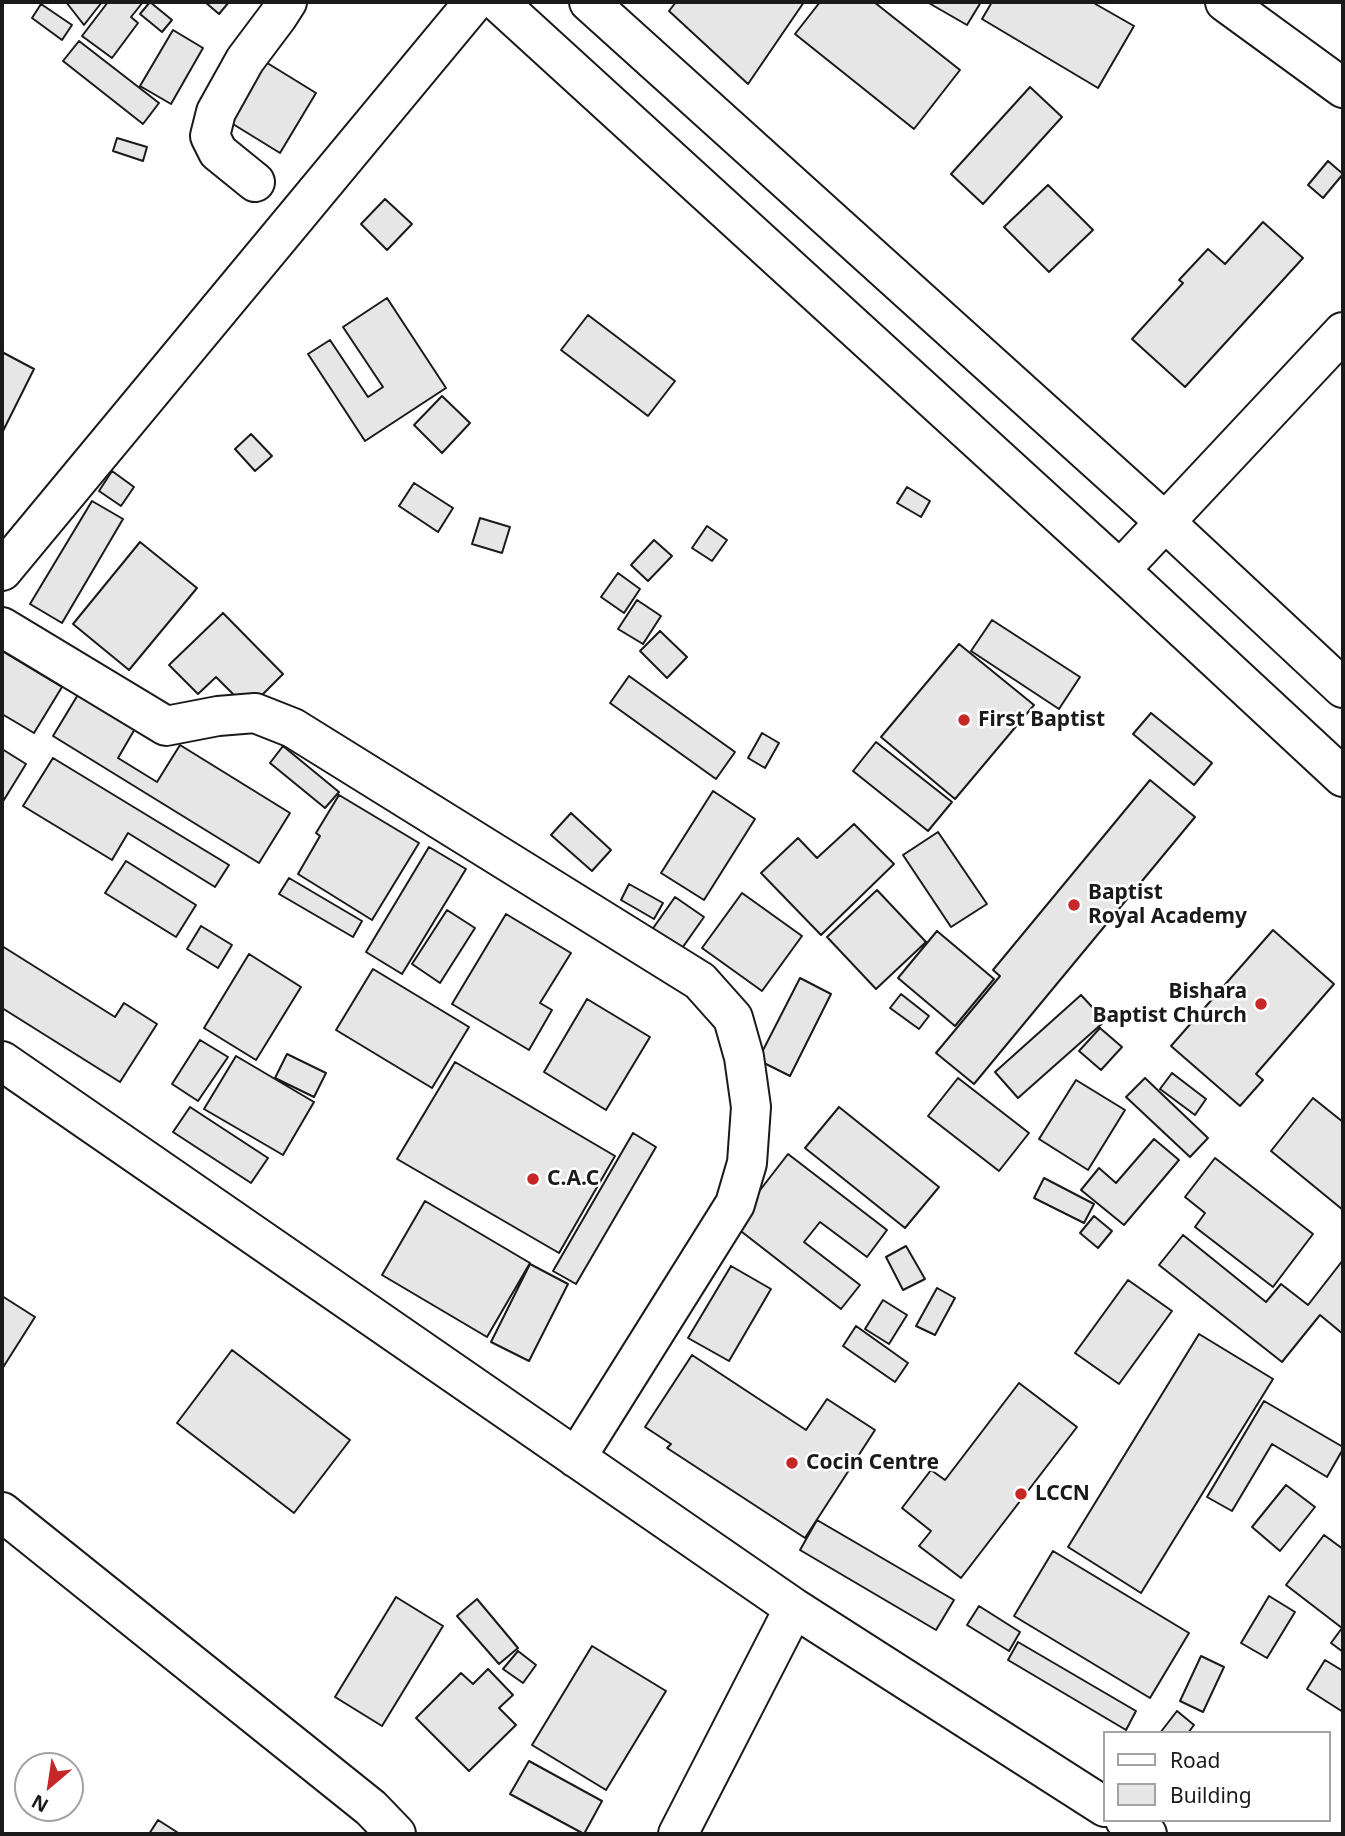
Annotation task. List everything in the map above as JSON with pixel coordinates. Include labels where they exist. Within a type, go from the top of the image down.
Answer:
[{"type":"main road","points":[[256,182],[218,152],[209,136],[216,112],[244,60],[287,2]]},
{"type":"main road","points":[[2,571],[474,2]]},
{"type":"main road","points":[[499,2],[1120,569],[1343,777]]},
{"type":"main road","points":[[589,2],[1164,521],[1343,688]]},
{"type":"main road","points":[[1225,2],[1343,88]]},
{"type":"main road","points":[[1120,569],[1343,332]]},
{"type":"main road","points":[[2,627],[166,726],[218,716],[255,713],[293,729],[700,981],[733,1018],[744,1057],[751,1107],[747,1163],[735,1204],[576,1458]]},
{"type":"main road","points":[[2,1061],[794,1608],[1104,1806]]},
{"type":"main road","points":[[2,1513],[371,1808],[396,1834]]},
{"type":"main road","points":[[678,1834],[794,1608]]},
{"type":"main road","points":[[1128,1822],[1147,1834]]},
{"type":"building","points":[[66,2],[102,2],[84,25]]},
{"type":"building","points":[[108,2],[143,2],[131,17],[138,23],[112,58],[82,36]]},
{"type":"building","points":[[150,2],[172,20],[162,32],[140,14]]},
{"type":"building","points":[[205,2],[229,2],[219,14]]},
{"type":"building","points":[[676,2],[804,2],[748,84],[669,11]]},
{"type":"building","points":[[820,2],[874,2],[960,70],[914,129],[795,34]]},
{"type":"building","points":[[927,2],[981,2],[967,25]]},
{"type":"building","points":[[992,2],[1092,2],[1134,26],[1098,88],[982,19]]},
{"type":"building","points":[[41,4],[72,25],[62,40],[32,18]]},
{"type":"building","points":[[173,30],[203,48],[171,104],[140,86]]},
{"type":"building","points":[[79,41],[159,103],[143,124],[63,61]]},
{"type":"building","points":[[264,61],[316,93],[280,153],[228,121]]},
{"type":"building","points":[[1030,87],[1062,117],[983,204],[951,174]]},
{"type":"building","points":[[117,138],[147,147],[143,161],[113,151]]},
{"type":"building","points":[[1328,161],[1343,174],[1323,198],[1308,185]]},
{"type":"building","points":[[1048,185],[1093,230],[1049,272],[1004,227]]},
{"type":"building","points":[[385,199],[412,224],[387,250],[361,224]]},
{"type":"building","points":[[1263,222],[1303,258],[1185,387],[1132,339],[1183,283],[1179,280],[1208,249],[1225,264]]},
{"type":"building","points":[[387,298],[446,388],[365,441],[308,354],[330,340],[368,397],[383,387],[343,327]]},
{"type":"building","points":[[588,315],[675,381],[648,416],[561,350]]},
{"type":"building","points":[[2,352],[34,369],[2,433]]},
{"type":"building","points":[[442,396],[470,423],[442,453],[414,425]]},
{"type":"building","points":[[251,434],[272,456],[255,471],[235,449]]},
{"type":"building","points":[[112,471],[134,487],[121,506],[99,491]]},
{"type":"building","points":[[414,483],[453,508],[438,532],[399,506]]},
{"type":"building","points":[[907,487],[930,501],[921,517],[897,503]]},
{"type":"building","points":[[92,501],[123,519],[62,623],[30,604]]},
{"type":"building","points":[[480,518],[510,527],[502,553],[472,544]]},
{"type":"building","points":[[707,526],[727,540],[712,561],[692,548]]},
{"type":"building","points":[[654,540],[672,556],[648,581],[631,565]]},
{"type":"building","points":[[140,542],[197,588],[129,670],[73,624]]},
{"type":"building","points":[[618,573],[640,589],[624,613],[601,597]]},
{"type":"building","points":[[637,600],[661,616],[643,644],[618,629]]},
{"type":"building","points":[[223,613],[283,674],[248,709],[216,677],[198,694],[169,665]]},
{"type":"building","points":[[992,620],[1080,677],[1059,709],[971,651]]},
{"type":"building","points":[[660,631],[687,657],[667,678],[640,651]]},
{"type":"building","points":[[959,644],[1034,705],[955,799],[881,737]]},
{"type":"building","points":[[2,651],[62,687],[34,733],[2,714]]},
{"type":"building","points":[[629,676],[735,752],[716,779],[610,703]]},
{"type":"building","points":[[79,693],[136,727],[118,758],[157,782],[180,745],[290,813],[259,863],[53,736]]},
{"type":"building","points":[[1151,713],[1212,763],[1194,785],[1133,734]]},
{"type":"building","points":[[762,733],[779,743],[765,768],[748,758]]},
{"type":"building","points":[[876,742],[952,802],[928,831],[853,771]]},
{"type":"building","points":[[283,746],[339,792],[325,808],[270,763]]},
{"type":"building","points":[[2,749],[26,764],[2,803]]},
{"type":"building","points":[[53,758],[229,865],[215,887],[128,833],[112,860],[23,806]]},
{"type":"building","points":[[1150,780],[1195,817],[974,1084],[936,1053],[1000,976],[993,970]]},
{"type":"building","points":[[713,791],[755,819],[704,900],[661,873]]},
{"type":"building","points":[[339,795],[419,843],[372,920],[298,874],[320,836],[316,833]]},
{"type":"building","points":[[571,813],[611,850],[592,871],[551,835]]},
{"type":"building","points":[[854,824],[894,864],[821,935],[761,873],[798,838],[817,858]]},
{"type":"building","points":[[938,832],[987,904],[951,927],[903,855]]},
{"type":"building","points":[[429,847],[466,869],[402,974],[366,952]]},
{"type":"building","points":[[126,861],[196,905],[176,937],[105,893]]},
{"type":"building","points":[[289,878],[362,921],[353,937],[279,894]]},
{"type":"building","points":[[629,884],[663,903],[654,919],[621,900]]},
{"type":"building","points":[[877,890],[926,942],[876,989],[827,937]]},
{"type":"building","points":[[742,893],[802,936],[762,991],[702,948]]},
{"type":"building","points":[[675,897],[704,917],[678,954],[649,934]]},
{"type":"building","points":[[447,910],[475,928],[440,983],[412,964]]},
{"type":"building","points":[[506,914],[571,953],[540,1003],[552,1010],[529,1050],[452,1004]]},
{"type":"building","points":[[201,926],[232,945],[218,968],[187,949]]},
{"type":"building","points":[[1273,930],[1334,984],[1256,1074],[1263,1080],[1240,1106],[1171,1046]]},
{"type":"building","points":[[937,931],[994,979],[955,1026],[898,978]]},
{"type":"building","points":[[2,946],[115,1017],[124,1003],[157,1024],[120,1082],[2,1008]]},
{"type":"building","points":[[249,954],[301,987],[256,1060],[204,1028]]},
{"type":"building","points":[[373,969],[469,1027],[432,1088],[336,1030]]},
{"type":"building","points":[[800,978],[831,994],[790,1076],[758,1060]]},
{"type":"building","points":[[901,994],[929,1016],[919,1029],[890,1008]]},
{"type":"building","points":[[1081,995],[1105,1021],[1018,1098],[995,1072]]},
{"type":"building","points":[[587,999],[650,1037],[606,1110],[544,1072]]},
{"type":"building","points":[[1100,1028],[1122,1047],[1101,1070],[1079,1051]]},
{"type":"building","points":[[200,1040],[228,1057],[198,1101],[172,1084]]},
{"type":"building","points":[[287,1054],[326,1073],[314,1097],[275,1078]]},
{"type":"building","points":[[236,1056],[314,1102],[283,1155],[204,1109]]},
{"type":"building","points":[[455,1062],[615,1156],[559,1253],[397,1159]]},
{"type":"building","points":[[1172,1073],[1206,1099],[1195,1115],[1160,1089]]},
{"type":"building","points":[[958,1078],[1029,1133],[999,1171],[928,1116]]},
{"type":"building","points":[[1145,1078],[1208,1138],[1190,1157],[1126,1097]]},
{"type":"building","points":[[1076,1080],[1125,1110],[1088,1170],[1039,1139]]},
{"type":"building","points":[[1313,1098],[1343,1122],[1343,1210],[1271,1151]]},
{"type":"building","points":[[190,1107],[268,1158],[251,1183],[173,1132]]},
{"type":"building","points":[[839,1107],[939,1187],[905,1228],[805,1148]]},
{"type":"building","points":[[633,1133],[656,1147],[576,1284],[553,1271]]},
{"type":"building","points":[[1154,1139],[1179,1160],[1124,1225],[1081,1190],[1099,1168],[1116,1183]]},
{"type":"building","points":[[788,1154],[887,1230],[867,1257],[820,1222],[804,1242],[860,1285],[841,1309],[733,1225]]},
{"type":"building","points":[[1215,1158],[1313,1234],[1273,1287],[1195,1227],[1205,1213],[1185,1197]]},
{"type":"building","points":[[1044,1178],[1094,1204],[1084,1223],[1034,1198]]},
{"type":"building","points":[[425,1201],[530,1263],[487,1337],[382,1275]]},
{"type":"building","points":[[1094,1216],[1112,1231],[1098,1248],[1080,1233]]},
{"type":"building","points":[[1183,1235],[1266,1302],[1281,1284],[1308,1305],[1343,1260],[1343,1334],[1320,1315],[1282,1362],[1159,1265]]},
{"type":"building","points":[[906,1246],[925,1279],[903,1290],[886,1257]]},
{"type":"building","points":[[530,1264],[568,1284],[529,1361],[491,1342]]},
{"type":"building","points":[[731,1266],[771,1289],[729,1361],[688,1338]]},
{"type":"building","points":[[1128,1280],[1172,1311],[1119,1384],[1075,1353]]},
{"type":"building","points":[[937,1288],[955,1298],[935,1335],[916,1326]]},
{"type":"building","points":[[2,1296],[35,1317],[2,1369]]},
{"type":"building","points":[[883,1300],[907,1315],[889,1344],[865,1329]]},
{"type":"building","points":[[856,1326],[908,1363],[895,1382],[843,1346]]},
{"type":"building","points":[[1199,1334],[1273,1379],[1141,1593],[1068,1547]]},
{"type":"building","points":[[232,1350],[350,1440],[294,1513],[177,1423]]},
{"type":"building","points":[[692,1355],[806,1430],[827,1399],[875,1430],[805,1538],[667,1448],[671,1444],[645,1427]]},
{"type":"building","points":[[1019,1383],[1077,1427],[961,1578],[919,1546],[931,1531],[902,1508],[931,1470],[945,1480]]},
{"type":"building","points":[[1264,1401],[1343,1449],[1327,1477],[1272,1444],[1232,1511],[1207,1497]]},
{"type":"building","points":[[1286,1485],[1315,1507],[1280,1551],[1252,1527]]},
{"type":"building","points":[[817,1520],[954,1600],[936,1630],[800,1550]]},
{"type":"building","points":[[1324,1535],[1343,1549],[1343,1652],[1331,1643],[1342,1628],[1286,1585]]},
{"type":"building","points":[[1053,1551],[1189,1633],[1150,1698],[1014,1616]]},
{"type":"building","points":[[1269,1596],[1295,1612],[1267,1658],[1241,1643]]},
{"type":"building","points":[[396,1597],[443,1626],[382,1726],[335,1697]]},
{"type":"building","points":[[477,1599],[518,1648],[499,1664],[457,1616]]},
{"type":"building","points":[[979,1606],[1020,1632],[1009,1651],[967,1625]]},
{"type":"building","points":[[1018,1642],[1136,1711],[1126,1730],[1008,1660]]},
{"type":"building","points":[[592,1646],[666,1691],[606,1790],[532,1745]]},
{"type":"building","points":[[518,1651],[536,1665],[523,1683],[503,1669]]},
{"type":"building","points":[[1201,1656],[1224,1667],[1203,1712],[1180,1701]]},
{"type":"building","points":[[1325,1660],[1343,1671],[1343,1712],[1307,1689]]},
{"type":"building","points":[[488,1669],[513,1695],[499,1708],[516,1725],[469,1771],[416,1718],[461,1673],[473,1684]]},
{"type":"building","points":[[1177,1711],[1194,1725],[1190,1731],[1162,1731]]},
{"type":"building","points":[[529,1761],[602,1801],[584,1834],[510,1794]]},
{"type":"building","points":[[158,1820],[180,1834],[149,1834]]},
{"type":"place","name":"First Baptist","points":[[964,720]]},
{"type":"place","name":"Baptist Royal Academy","points":[[1074,905]]},
{"type":"place","name":"Bishara Baptist Church","points":[[1261,1004]]},
{"type":"place","name":"C.A.C","points":[[533,1179]]},
{"type":"place","name":"Cocin Centre","points":[[792,1463]]},
{"type":"place","name":"LCCN","points":[[1021,1494]]}]
